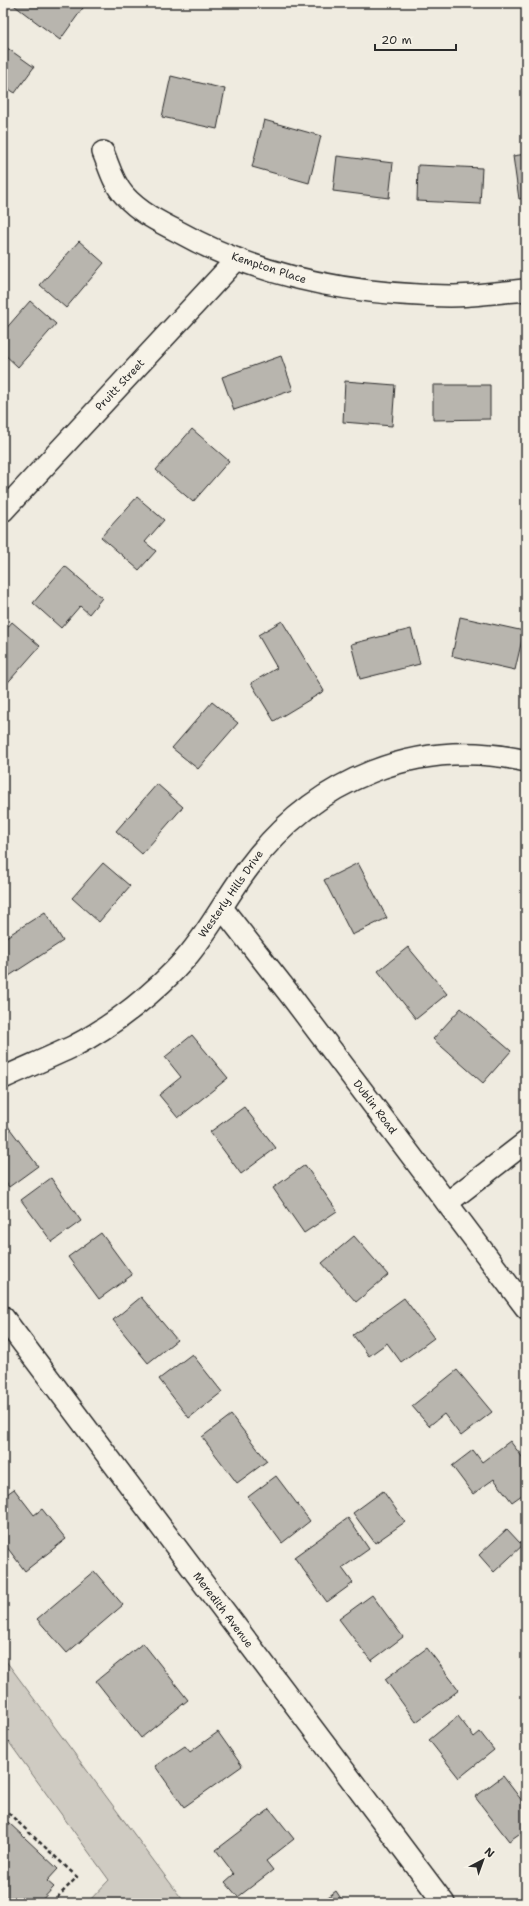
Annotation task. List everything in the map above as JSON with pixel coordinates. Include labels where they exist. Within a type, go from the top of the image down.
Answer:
[{"type":"street","name":"Kempton Place","points":[[103,152],[116,185],[124,196],[144,213],[194,241],[237,259],[284,275],[315,283],[378,292],[451,296],[526,290]]},
{"type":"street","name":"Pruitt Street","points":[[3,511],[237,259]]},
{"type":"street","name":"Westerly Hills Drive","points":[[3,1078],[75,1045],[123,1015],[146,997],[186,957],[222,908],[248,867],[277,832],[306,808],[330,791],[350,780],[392,765],[434,756],[471,753],[507,757],[526,761]]},
{"type":"street","name":"Dublin Road","points":[[222,908],[296,1002],[526,1308]]},
{"type":"street","points":[[447,1203],[526,1142]]},
{"type":"street","name":"Meredith Avenue","points":[[3,1317],[444,1903]]},
{"type":"path","points":[[3,1808],[77,1877],[52,1903]]},
{"type":"shaded area","points":[[3,1657],[185,1903],[87,1903],[109,1880],[3,1734]]},
{"type":"building","points":[[11,3],[82,3],[85,5],[60,40]]},
{"type":"building","points":[[3,45],[34,67],[15,93],[3,85]]},
{"type":"building","points":[[171,76],[225,89],[217,129],[162,117]]},
{"type":"building","points":[[264,120],[321,136],[309,183],[252,167]]},
{"type":"building","points":[[526,154],[526,198],[519,199],[513,156]]},
{"type":"building","points":[[337,156],[393,163],[389,198],[333,191]]},
{"type":"building","points":[[418,165],[482,168],[480,204],[417,201]]},
{"type":"building","points":[[79,241],[104,263],[66,308],[40,285]]},
{"type":"building","points":[[30,301],[56,324],[18,367],[3,353],[3,332]]},
{"type":"building","points":[[281,356],[293,390],[234,410],[222,377]]},
{"type":"building","points":[[345,381],[395,385],[392,426],[343,422]]},
{"type":"building","points":[[433,385],[490,385],[490,419],[433,420]]},
{"type":"building","points":[[192,429],[229,461],[193,502],[156,470]]},
{"type":"building","points":[[137,497],[164,520],[145,542],[156,551],[139,570],[101,537]]},
{"type":"building","points":[[65,566],[102,598],[89,614],[80,606],[61,628],[33,603]]},
{"type":"building","points":[[460,617],[524,631],[515,670],[452,656]]},
{"type":"building","points":[[282,621],[324,691],[274,721],[251,683],[277,668],[258,635]]},
{"type":"building","points":[[12,622],[40,646],[3,688],[3,633]]},
{"type":"building","points":[[411,629],[420,664],[360,679],[351,644]]},
{"type":"building","points":[[212,702],[238,723],[198,769],[172,748]]},
{"type":"building","points":[[157,784],[183,807],[142,854],[116,831]]},
{"type":"building","points":[[103,863],[130,886],[99,922],[72,898]]},
{"type":"building","points":[[358,863],[387,918],[352,935],[324,880]]},
{"type":"building","points":[[45,912],[63,941],[9,976],[3,967],[3,939]]},
{"type":"building","points":[[408,947],[447,994],[416,1019],[378,971]]},
{"type":"building","points":[[461,1008],[511,1051],[483,1083],[433,1039]]},
{"type":"building","points":[[192,1035],[228,1078],[178,1118],[159,1095],[181,1077],[165,1057]]},
{"type":"building","points":[[244,1107],[276,1148],[241,1174],[210,1132]]},
{"type":"building","points":[[4,1121],[38,1166],[9,1187],[3,1179]]},
{"type":"building","points":[[305,1165],[337,1211],[304,1233],[273,1188]]},
{"type":"building","points":[[51,1178],[81,1221],[52,1242],[21,1200]]},
{"type":"building","points":[[101,1233],[132,1275],[99,1299],[68,1257]]},
{"type":"building","points":[[354,1236],[388,1275],[356,1302],[322,1263]]},
{"type":"building","points":[[141,1297],[177,1340],[148,1363],[113,1320]]},
{"type":"building","points":[[404,1298],[434,1338],[401,1362],[387,1343],[369,1356],[353,1335]]},
{"type":"building","points":[[192,1354],[222,1392],[189,1418],[159,1379]]},
{"type":"building","points":[[457,1370],[492,1412],[461,1436],[444,1414],[429,1426],[412,1406]]},
{"type":"building","points":[[231,1415],[267,1461],[237,1483],[202,1437]]},
{"type":"building","points":[[510,1441],[526,1462],[526,1492],[512,1502],[494,1479],[473,1494],[452,1466],[473,1450],[482,1462]]},
{"type":"building","points":[[276,1476],[310,1521],[282,1543],[248,1497]]},
{"type":"building","points":[[14,1489],[34,1515],[42,1509],[66,1539],[25,1571],[3,1542],[3,1497]]},
{"type":"building","points":[[383,1491],[405,1522],[375,1543],[353,1513]]},
{"type":"building","points":[[348,1518],[369,1549],[342,1568],[353,1583],[327,1602],[294,1557]]},
{"type":"building","points":[[507,1529],[520,1543],[526,1538],[526,1546],[524,1544],[494,1572],[479,1555]]},
{"type":"building","points":[[94,1571],[123,1605],[67,1653],[37,1619]]},
{"type":"building","points":[[372,1595],[403,1637],[371,1661],[339,1619]]},
{"type":"building","points":[[143,1643],[188,1700],[141,1738],[96,1681]]},
{"type":"building","points":[[427,1648],[459,1690],[416,1722],[385,1679]]},
{"type":"building","points":[[458,1716],[474,1737],[480,1732],[494,1750],[459,1778],[429,1740]]},
{"type":"building","points":[[218,1732],[242,1766],[184,1807],[155,1766],[185,1746],[190,1752]]},
{"type":"building","points":[[503,1776],[526,1806],[526,1829],[509,1841],[475,1797]]},
{"type":"building","points":[[270,1809],[294,1839],[266,1861],[273,1870],[238,1897],[225,1882],[234,1874],[216,1850]]},
{"type":"building","points":[[8,1822],[58,1869],[47,1881],[54,1887],[39,1903],[36,1901],[34,1903],[3,1903],[3,1828]]},
{"type":"building","points":[[336,1891],[344,1903],[320,1903]]}]
